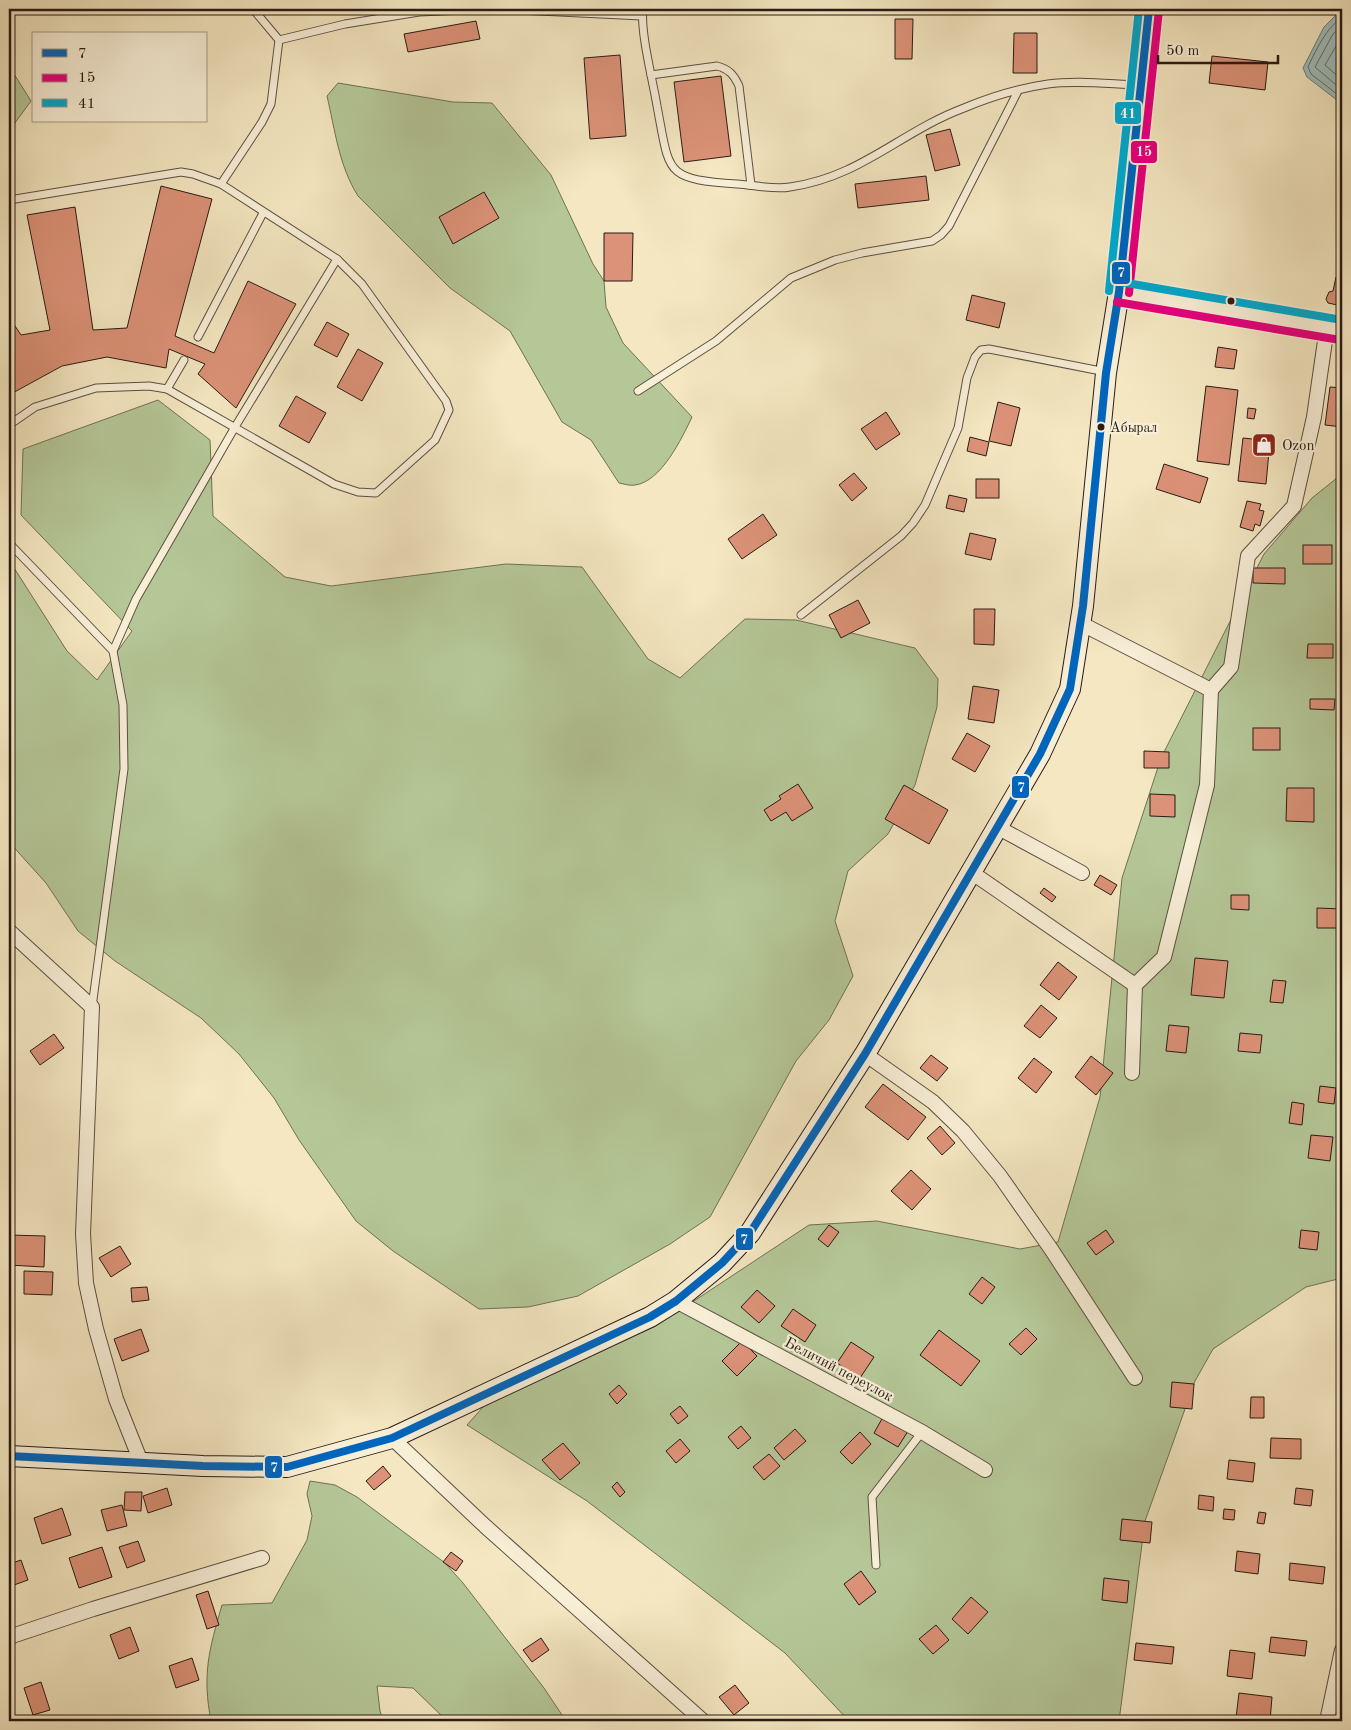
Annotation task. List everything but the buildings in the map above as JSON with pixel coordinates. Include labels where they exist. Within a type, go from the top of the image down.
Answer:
[{"type":"main road","points":[[9,1456],[203,1466],[287,1467],[392,1438],[650,1317],[676,1301],[722,1263],[750,1233],[865,1054],[1040,754],[1070,689],[1080,623],[1106,372],[1119,292],[1149,9]]},
{"type":"main road","points":[[1119,292],[1334,329]]},
{"type":"street","points":[[1132,1073],[1135,986],[1164,957],[1207,785],[1211,690],[1231,668],[1248,556],[1294,506],[1334,329]]},
{"type":"street","points":[[1080,623],[1211,690]]},
{"type":"street","points":[[997,827],[1082,873]]},
{"type":"street","points":[[971,872],[1135,986]]},
{"type":"street","points":[[9,931],[92,1007],[83,1234],[86,1283],[96,1329],[116,1399],[141,1462]]},
{"type":"street","points":[[865,1054],[933,1102],[963,1132],[1000,1176],[1051,1249],[1135,1378]]},
{"type":"street","name":"Беличий переулок","points":[[676,1301],[922,1432],[985,1470]]},
{"type":"street","points":[[392,1438],[485,1526],[703,1721]]},
{"type":"street","points":[[9,1637],[93,1609],[262,1558]]},
{"type":"street","points":[[1327,1721],[1342,1650]]},
{"type":"lane","points":[[221,184],[262,122],[271,104],[279,40],[253,9]]},
{"type":"lane","points":[[279,40],[345,24],[419,12],[485,9]]},
{"type":"lane","points":[[499,9],[642,12],[667,158],[676,170],[690,179],[699,181],[788,188],[832,178],[862,165],[930,123],[965,107],[1018,91],[1049,84],[1142,85]]},
{"type":"lane","points":[[652,75],[717,66],[725,68],[735,77],[739,86],[752,185]]},
{"type":"lane","points":[[638,391],[716,341],[791,278],[835,260],[862,253],[920,244],[941,235],[949,226],[1018,91]]},
{"type":"lane","points":[[9,200],[181,172],[221,184],[263,213],[337,259],[362,284],[446,401],[449,410],[435,440],[376,492],[358,492],[334,484],[167,389],[149,386],[96,388],[35,407],[9,425]]},
{"type":"lane","points":[[198,336],[263,213]]},
{"type":"lane","points":[[113,651],[136,599],[337,259]]},
{"type":"lane","points":[[801,616],[901,536],[925,506],[958,428],[967,378],[975,357],[981,350],[989,349],[1106,372]]},
{"type":"lane","points":[[167,389],[184,360]]},
{"type":"lane","points":[[9,543],[113,651],[123,705],[124,769],[92,1007]]},
{"type":"lane","points":[[876,1565],[872,1497],[922,1432]]},
{"type":"green space","points":[[9,66],[31,101],[9,131]]},
{"type":"green space","points":[[338,83],[453,102],[492,103],[551,175],[593,264],[604,281],[606,307],[623,343],[692,417],[670,458],[653,476],[645,482],[635,485],[619,483],[591,440],[562,422],[510,331],[450,288],[358,196],[342,160],[327,96]]},
{"type":"green space","points":[[158,400],[210,440],[213,516],[285,577],[331,586],[506,564],[582,567],[648,659],[680,678],[745,619],[796,620],[915,648],[938,679],[937,707],[915,785],[888,834],[848,871],[835,921],[853,976],[829,1020],[796,1061],[710,1217],[670,1244],[578,1296],[528,1307],[479,1309],[393,1251],[356,1221],[299,1140],[274,1098],[239,1054],[201,1018],[115,961],[78,931],[46,883],[9,842],[9,560],[67,651],[97,680],[132,631],[21,515],[23,449]]},
{"type":"green space","points":[[1342,474],[1342,1278],[1306,1287],[1213,1349],[1195,1381],[1145,1521],[1119,1721],[849,1721],[785,1653],[587,1501],[467,1425],[492,1397],[656,1326],[809,1225],[877,1221],[1020,1249],[1058,1242],[1100,1097],[1122,878],[1161,758],[1264,554],[1312,498]]},
{"type":"green space","points":[[310,1481],[335,1485],[357,1497],[445,1563],[463,1583],[544,1688],[566,1721],[447,1721],[413,1688],[377,1686],[383,1721],[211,1721],[207,1689],[208,1662],[222,1605],[272,1603],[307,1540],[312,1516],[307,1494]]},
{"type":"water","points":[[1337,14],[1342,15],[1342,104],[1307,77],[1303,68],[1324,27]]},
{"type":"transit line","name":"41","points":[[1109,291],[1139,9]]},
{"type":"transit line","name":"7","points":[[9,1456],[203,1466],[287,1467],[392,1438],[650,1317],[676,1301],[722,1263],[750,1233],[865,1054],[1040,754],[1070,689],[1083,606],[1106,373],[1119,292],[1149,9]]},
{"type":"transit line","name":"15","points":[[1129,293],[1159,10]]},
{"type":"transit line","name":"41","points":[[1121,282],[1342,320]]},
{"type":"transit line","name":"15","points":[[1117,302],[1340,340]]},
{"type":"place","name":"Абырал","points":[[1101,427]]},
{"type":"place","name":"Ozon","points":[[1264,445]]}]
